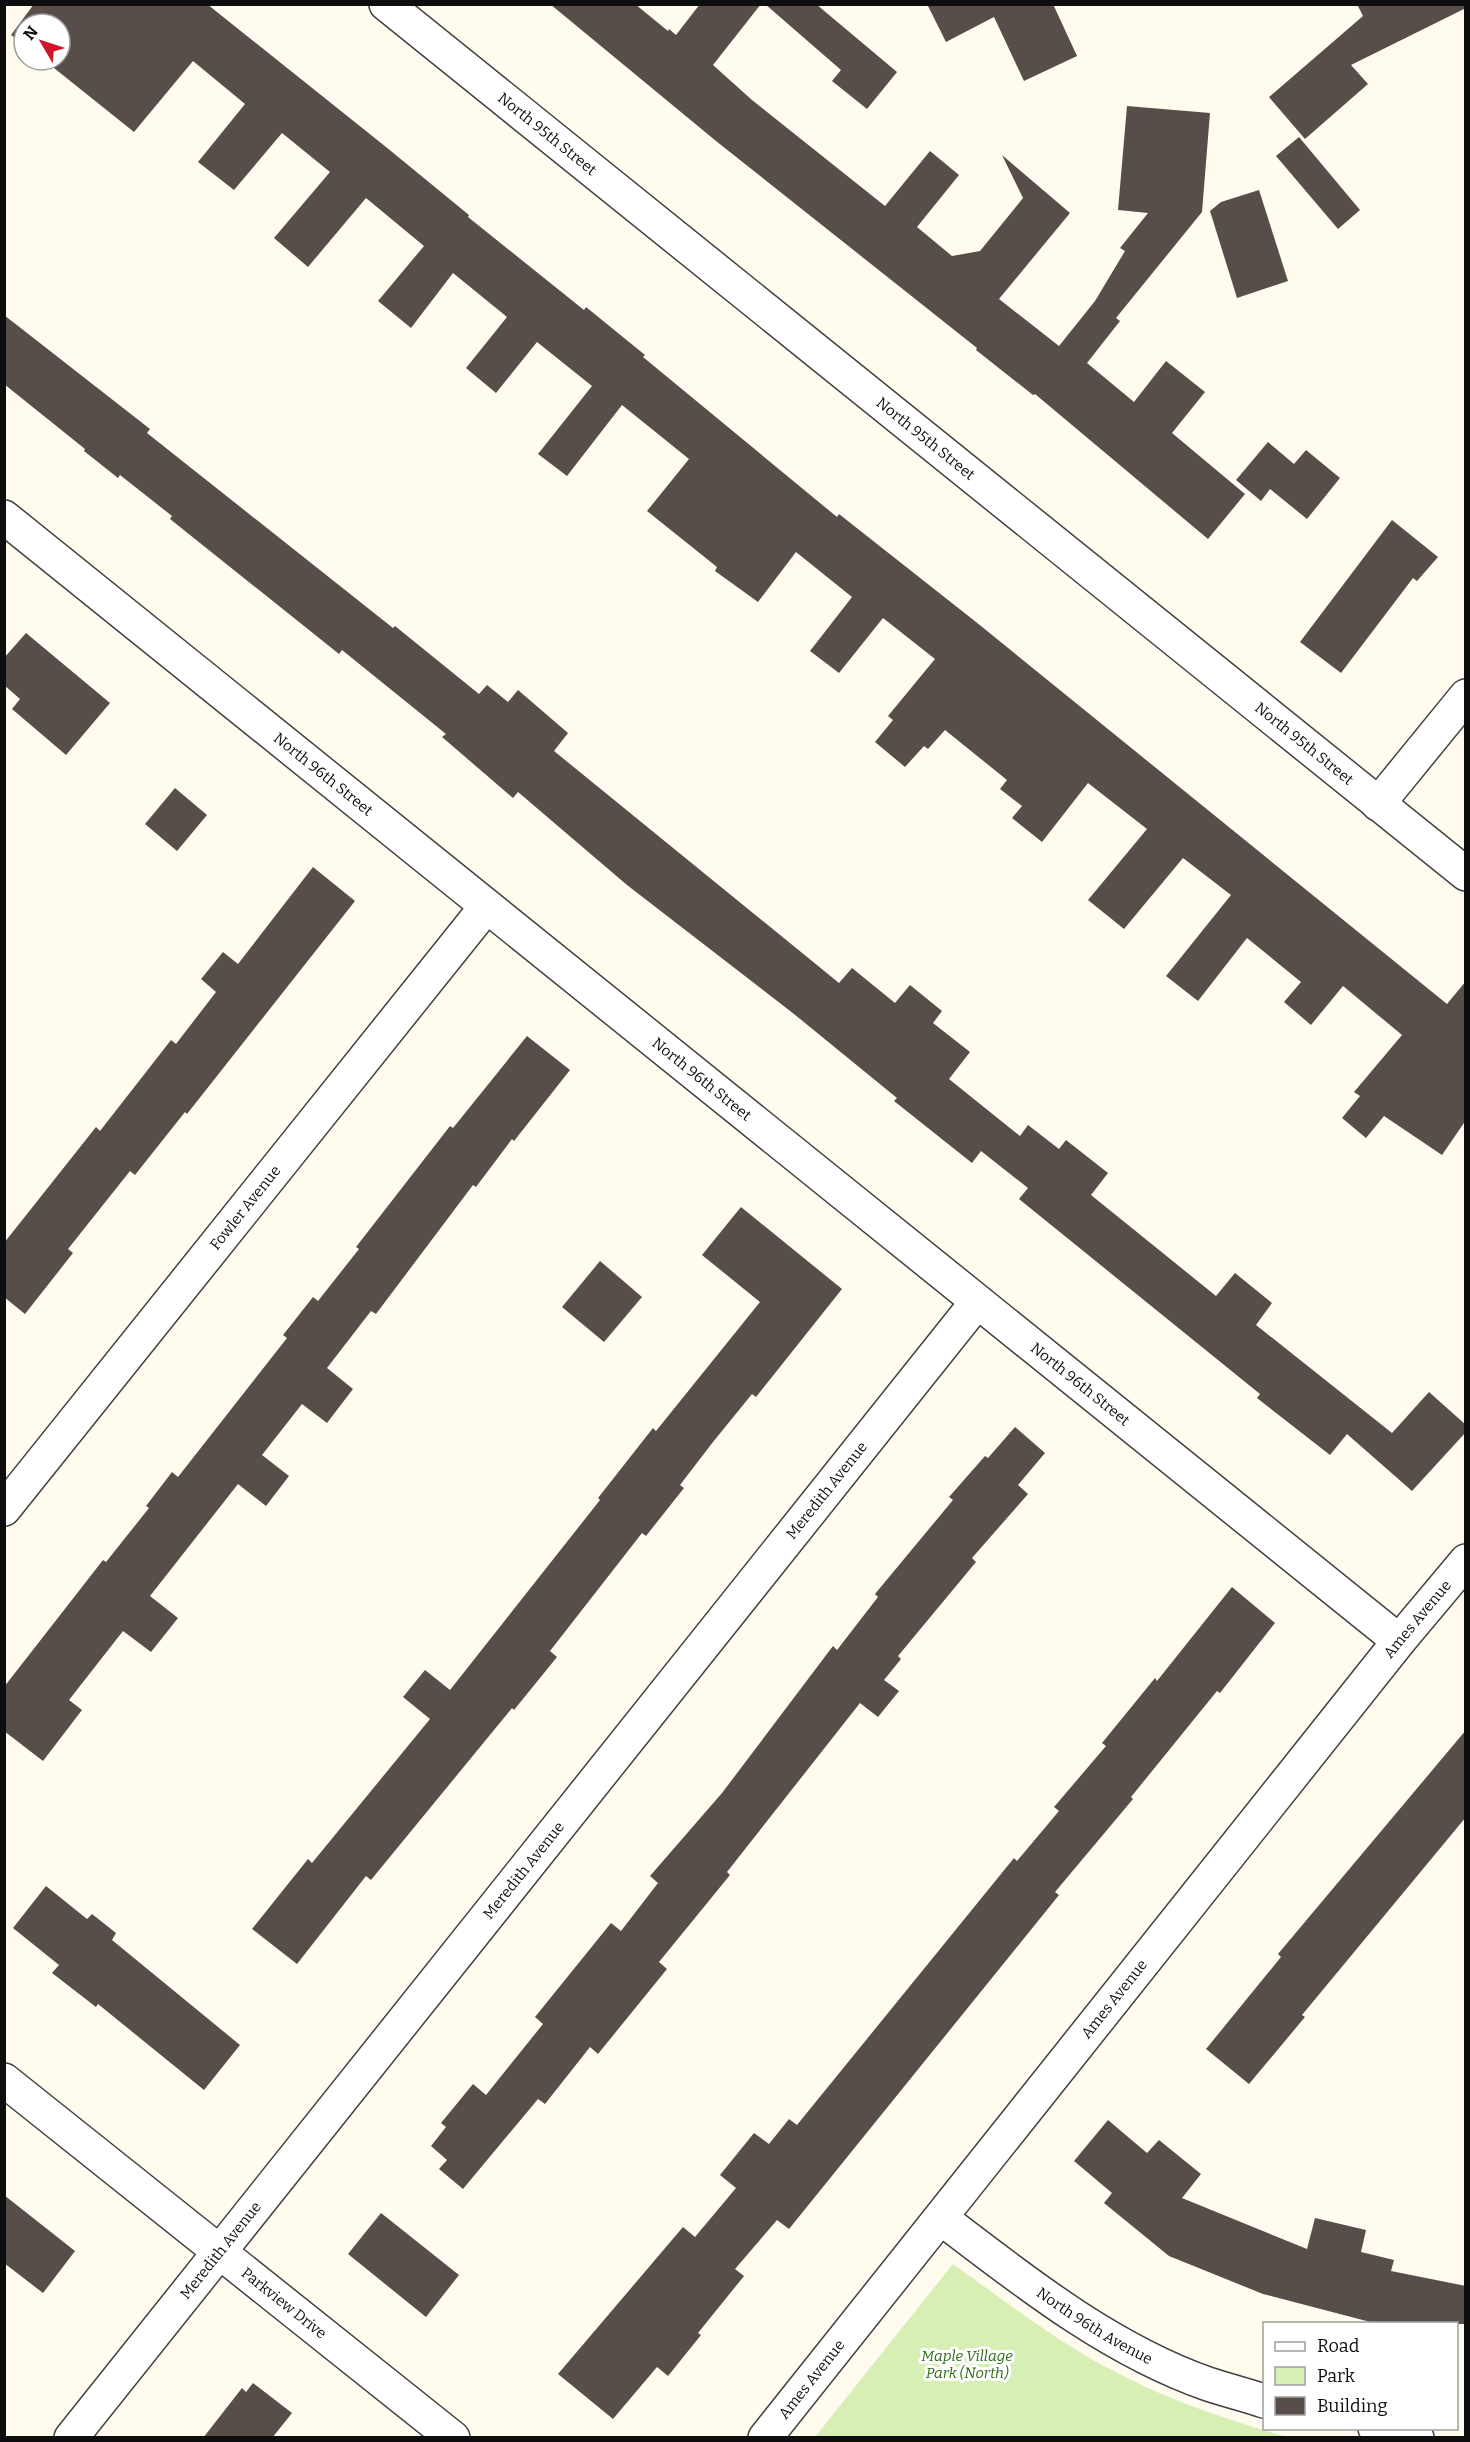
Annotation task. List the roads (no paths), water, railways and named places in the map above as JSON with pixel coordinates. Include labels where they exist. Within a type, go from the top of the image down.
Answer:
[{"type":"street","name":"North 95th Street","points":[[386,4],[1466,874]]},
{"type":"street","name":"North 96th Street","points":[[4,517],[1399,1641]]},
{"type":"street","points":[[1378,804],[1466,696]]},
{"type":"street","name":"Fowler Avenue","points":[[4,1509],[486,907]]},
{"type":"street","name":"Meredith Avenue","points":[[71,2438],[977,1302]]},
{"type":"street","name":"Ames Avenue","points":[[765,2438],[1399,1641],[1466,1561]]},
{"type":"street","name":"Parkview Drive","points":[[4,2080],[453,2438]]},
{"type":"street","name":"North 96th Avenue","points":[[941,2218],[1026,2283],[1078,2318],[1143,2355],[1206,2384],[1263,2401]]},
{"type":"street","points":[[1383,2430],[1417,2438]]},
{"type":"park label","name":"Maple Village Park (North)","points":[[967,2364]]}]
